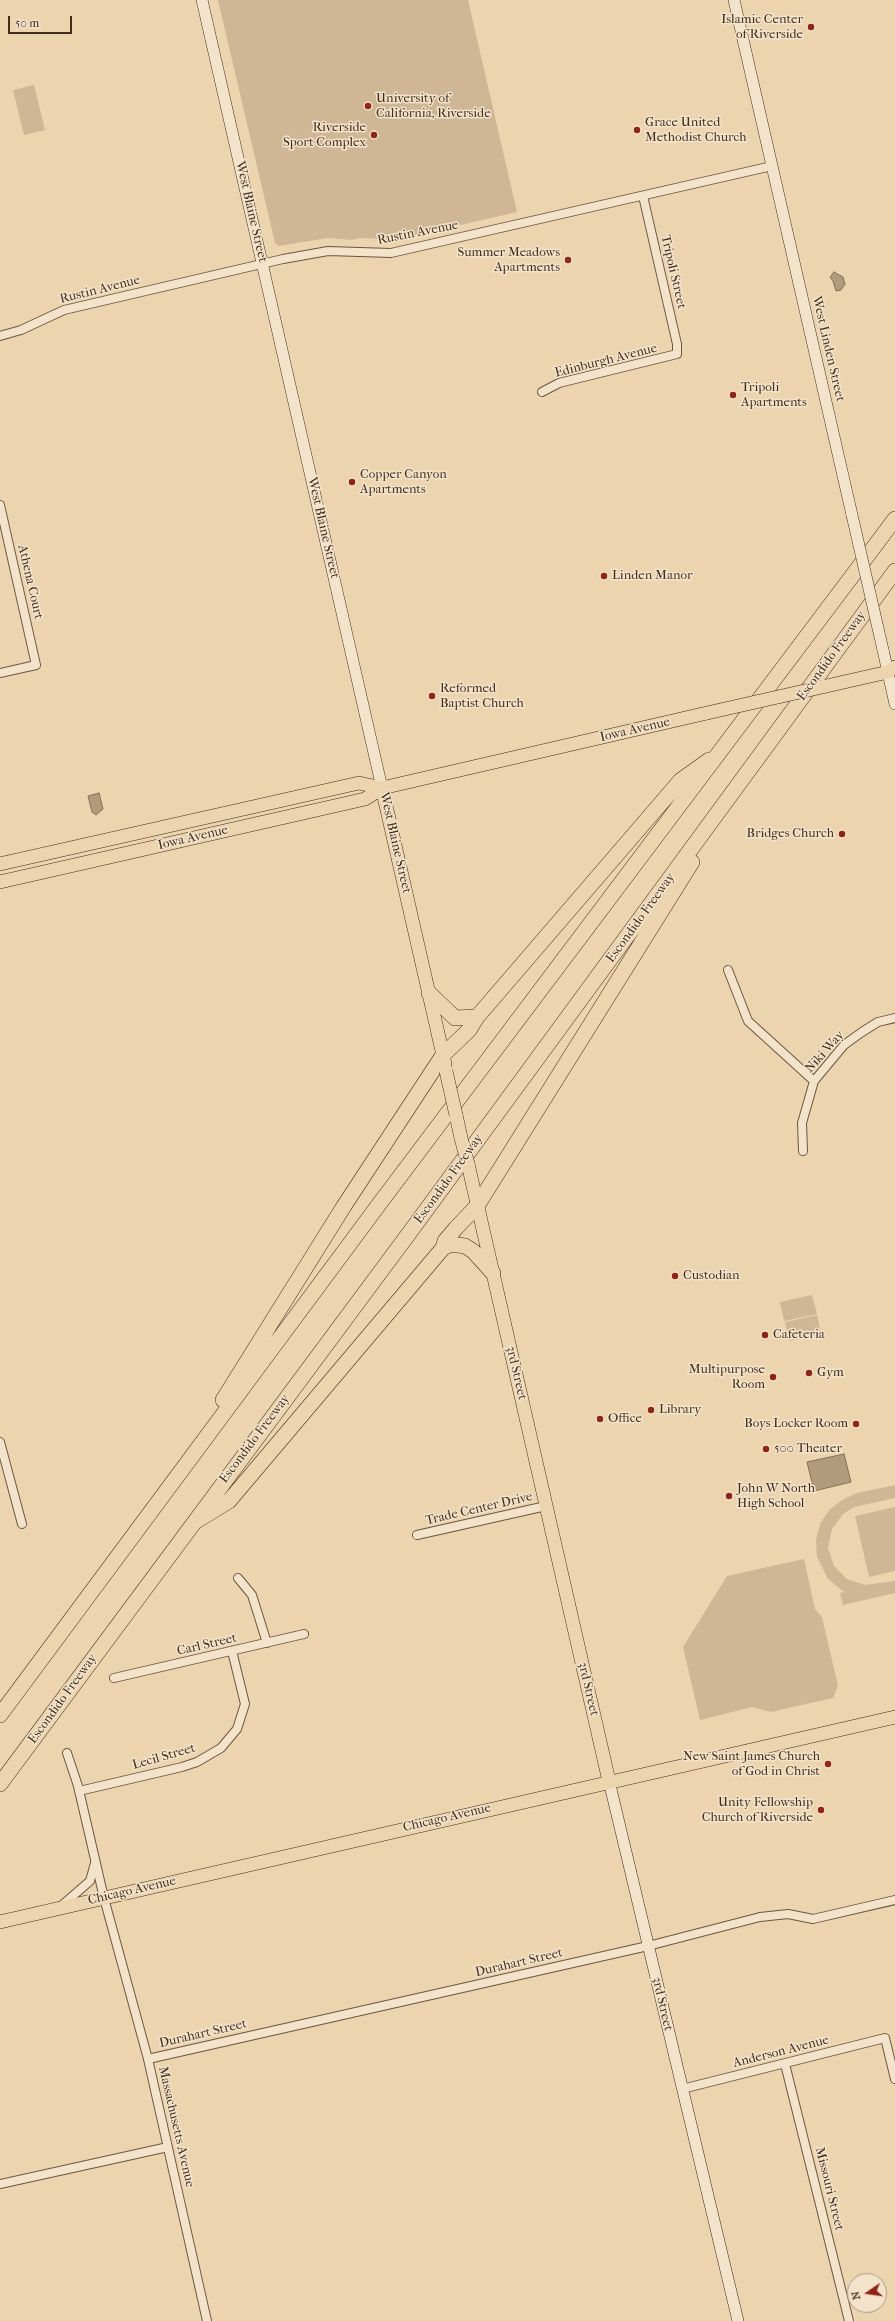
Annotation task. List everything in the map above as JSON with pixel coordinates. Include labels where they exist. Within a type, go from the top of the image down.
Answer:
[{"type":"highway","points":[[0,1715],[380,1203],[895,519]]},
{"type":"highway","name":"Escondido Freeway","points":[[0,1784],[192,1523],[413,1228],[895,571]]},
{"type":"highway","points":[[157,1504],[344,1206],[443,1055],[469,1030],[477,1017],[681,780],[720,753]]},
{"type":"highway","points":[[443,1248],[445,1241],[476,1200],[628,967],[745,776]]},
{"type":"highway","points":[[429,993],[455,1018],[477,1017]]},
{"type":"highway","points":[[192,1523],[229,1501],[443,1248],[451,1244],[465,1246],[473,1251],[493,1273]]},
{"type":"main road","name":"West Blaine Street","points":[[202,0],[443,1055]]},
{"type":"main road","name":"West Linden Street","points":[[734,0],[883,650],[893,671],[895,704]]},
{"type":"main road","name":"Iowa Avenue","points":[[0,882],[365,799],[382,788],[893,671]]},
{"type":"main road","name":"Iowa Avenue","points":[[0,864],[359,783],[382,788]]},
{"type":"main road","name":"3rd Street","points":[[443,1055],[609,1781],[738,2321]]},
{"type":"main road","name":"Chicago Avenue","points":[[0,1922],[609,1781],[895,1717]]},
{"type":"street","name":"Rustin Avenue","points":[[0,336],[21,330],[64,310],[263,264],[328,251],[391,253],[772,166]]},
{"type":"street","name":"Tripoli Street","points":[[643,196],[677,344],[677,354]]},
{"type":"street","name":"Edinburgh Avenue","points":[[542,392],[559,383],[677,354]]},
{"type":"street","name":"Athena Court","points":[[0,505],[36,665],[0,673]]},
{"type":"street","points":[[728,970],[748,1021],[814,1081]]},
{"type":"street","name":"Niki Way","points":[[803,1151],[802,1123],[814,1081],[844,1045],[878,1022],[895,1018]]},
{"type":"street","points":[[0,1442],[22,1524]]},
{"type":"street","name":"Trade Center Drive","points":[[417,1536],[546,1506]]},
{"type":"street","points":[[238,1578],[252,1595],[267,1643]]},
{"type":"street","name":"Carl Street","points":[[114,1678],[304,1634]]},
{"type":"street","name":"Lecil Street","points":[[79,1792],[182,1767],[198,1762],[221,1748],[237,1729],[244,1704],[232,1651]]},
{"type":"street","name":"Massachusetts Avenue","points":[[67,1753],[79,1792],[104,1898],[148,2059],[207,2321]]},
{"type":"street","points":[[57,1908],[90,1881],[95,1862]]},
{"type":"street","name":"Durahart Street","points":[[148,2059],[648,1946],[760,1917],[788,1914],[814,1919],[895,1900]]},
{"type":"street","name":"Anderson Avenue","points":[[682,2089],[885,2038],[895,2079]]},
{"type":"street","name":"Missouri Street","points":[[785,2064],[849,2321]]},
{"type":"street","points":[[0,2184],[168,2147]]},
{"type":"shaded area","name":"Riverside Sport Complex","points":[[218,0],[468,0],[517,212],[391,241],[383,239],[361,238],[352,240],[328,238],[279,246],[275,243]]},
{"type":"shaded area","points":[[34,85],[45,130],[24,135],[13,90]]},
{"type":"shaded area","points":[[834,272],[843,277],[845,284],[841,290],[836,291],[830,277]]},
{"type":"shaded area","points":[[99,793],[103,809],[96,815],[92,812],[88,796]]},
{"type":"shaded area","points":[[812,1295],[817,1314],[784,1321],[780,1302]]},
{"type":"shaded area","points":[[817,1315],[821,1334],[789,1341],[785,1322]]},
{"type":"shaded area","points":[[844,1454],[851,1482],[814,1491],[807,1462]]},
{"type":"shaded area","points":[[895,1485],[895,1498],[854,1507],[843,1514],[832,1529],[828,1548],[834,1566],[847,1579],[865,1585],[895,1581],[895,1593],[843,1605],[840,1593],[844,1592],[828,1579],[817,1557],[816,1540],[820,1524],[829,1510],[842,1500],[857,1493]]},
{"type":"shaded area","points":[[895,1507],[895,1571],[869,1577],[855,1516]]},
{"type":"shaded area","points":[[804,1559],[815,1609],[822,1617],[838,1686],[833,1698],[771,1712],[752,1707],[700,1720],[683,1647],[727,1576]]},
{"type":"place","name":"Islamic Center of Riverside","points":[[811,27]]},
{"type":"place","name":"University of California, Riverside","points":[[368,106]]},
{"type":"place","name":"Grace United Methodist Church","points":[[637,130]]},
{"type":"place","name":"Riverside Sport Complex","points":[[374,135]]},
{"type":"place","name":"Summer Meadows Apartments","points":[[568,260]]},
{"type":"place","name":"Tripoli Apartments","points":[[733,395]]},
{"type":"place","name":"Copper Canyon Apartments","points":[[352,482]]},
{"type":"place","name":"Linden Manor","points":[[604,576]]},
{"type":"place","name":"Reformed Baptist Church","points":[[432,696]]},
{"type":"place","name":"Bridges Church","points":[[842,834]]},
{"type":"place","name":"Custodian","points":[[675,1276]]},
{"type":"place","name":"Cafeteria","points":[[765,1335]]},
{"type":"place","name":"Gym","points":[[809,1373]]},
{"type":"place","name":"Multipurpose Room","points":[[773,1377]]},
{"type":"place","name":"Library","points":[[651,1410]]},
{"type":"place","name":"Office","points":[[600,1419]]},
{"type":"place","name":"Boys Locker Room","points":[[856,1424]]},
{"type":"place","name":"500 Theater","points":[[766,1449]]},
{"type":"place","name":"John W North High School","points":[[729,1496]]},
{"type":"place","name":"New Saint James Church of God in Christ","points":[[828,1764]]},
{"type":"place","name":"Unity Fellowship Church of Riverside","points":[[821,1810]]}]
